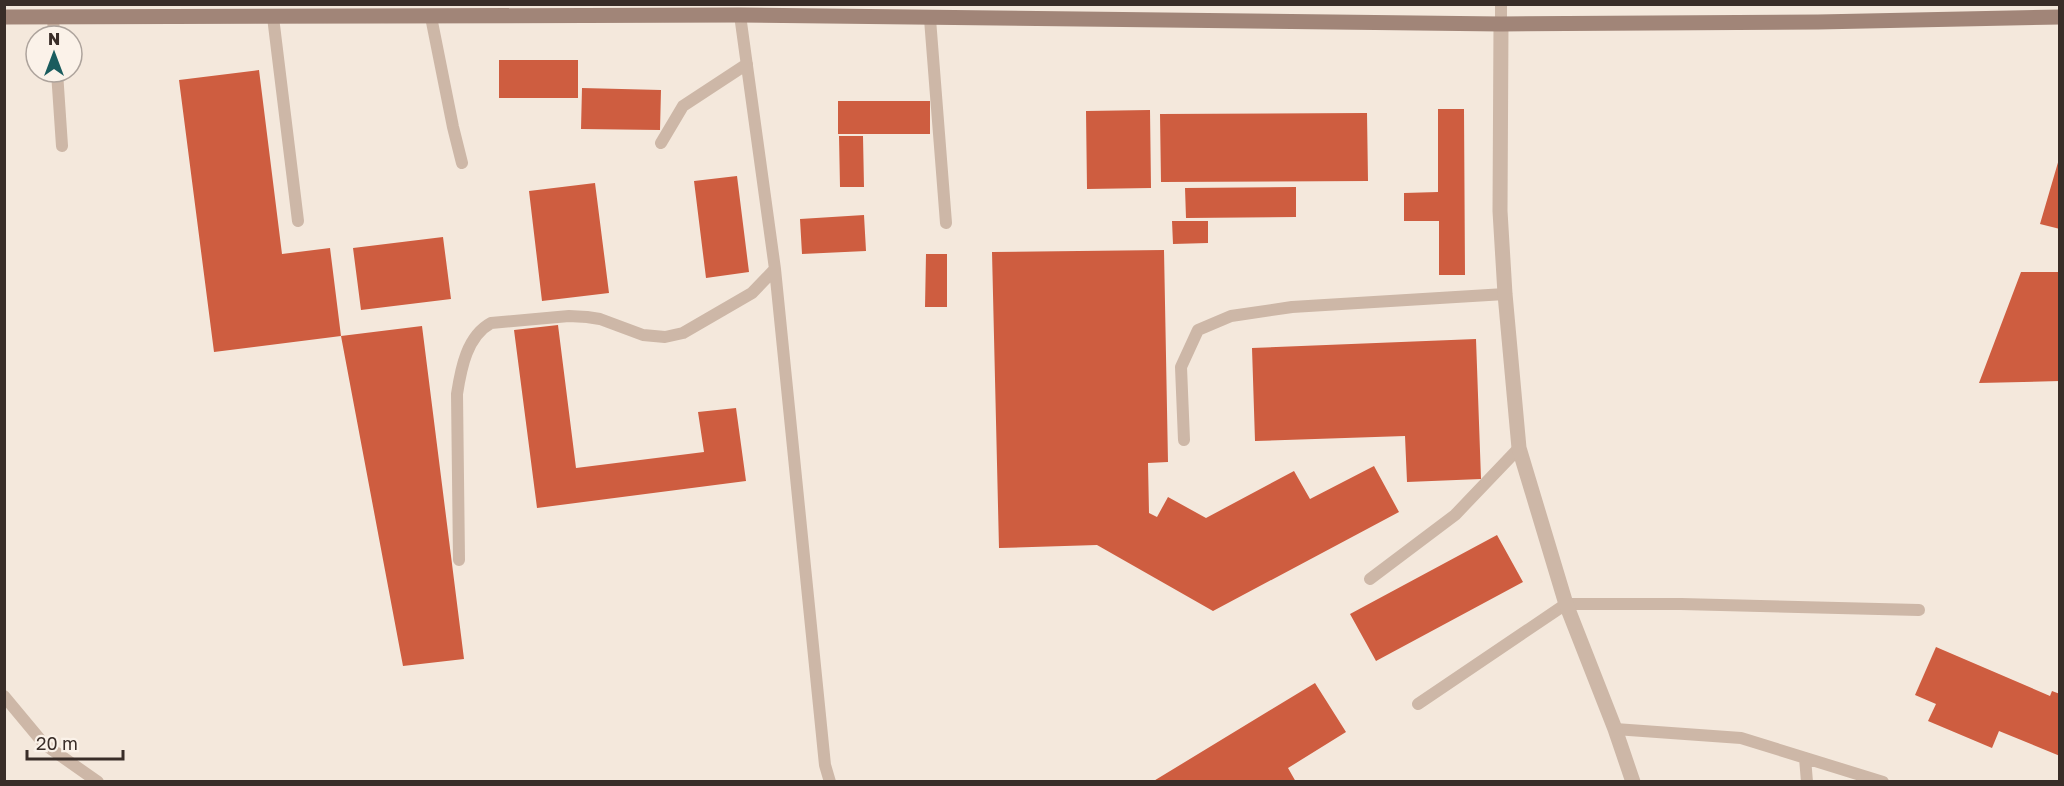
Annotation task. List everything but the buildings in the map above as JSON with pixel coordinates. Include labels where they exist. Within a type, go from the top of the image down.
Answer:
[{"type":"street","points":[[4,17],[740,15],[1501,24],[1818,22],[2060,16]]},
{"type":"street","points":[[1501,24],[1500,211],[1505,294],[1520,448],[1566,604],[1615,729],[1633,782]]},
{"type":"lane","points":[[1501,4],[1501,24]]},
{"type":"lane","points":[[740,15],[775,269],[825,765],[830,782]]},
{"type":"lane","points":[[53,17],[53,24]]},
{"type":"lane","points":[[273,17],[298,221]]},
{"type":"lane","points":[[431,17],[462,163]]},
{"type":"lane","points":[[930,19],[946,223]]},
{"type":"lane","points":[[661,143],[682,106],[747,64]]},
{"type":"lane","points":[[58,84],[62,147]]},
{"type":"lane","points":[[459,560],[457,394],[461,367],[480,329],[491,323],[569,316],[600,319],[643,334],[665,337],[683,333],[752,293],[775,269]]},
{"type":"lane","points":[[1184,440],[1181,367],[1198,330],[1231,316],[1292,307],[1505,294]]},
{"type":"lane","points":[[1370,579],[1455,515],[1520,448]]},
{"type":"lane","points":[[1418,704],[1566,604],[1682,604],[1919,610]]},
{"type":"lane","points":[[4,696],[44,744],[98,782]]},
{"type":"lane","points":[[1615,729],[1741,738],[1883,782]]},
{"type":"lane","points":[[1805,758],[1807,782]]}]
